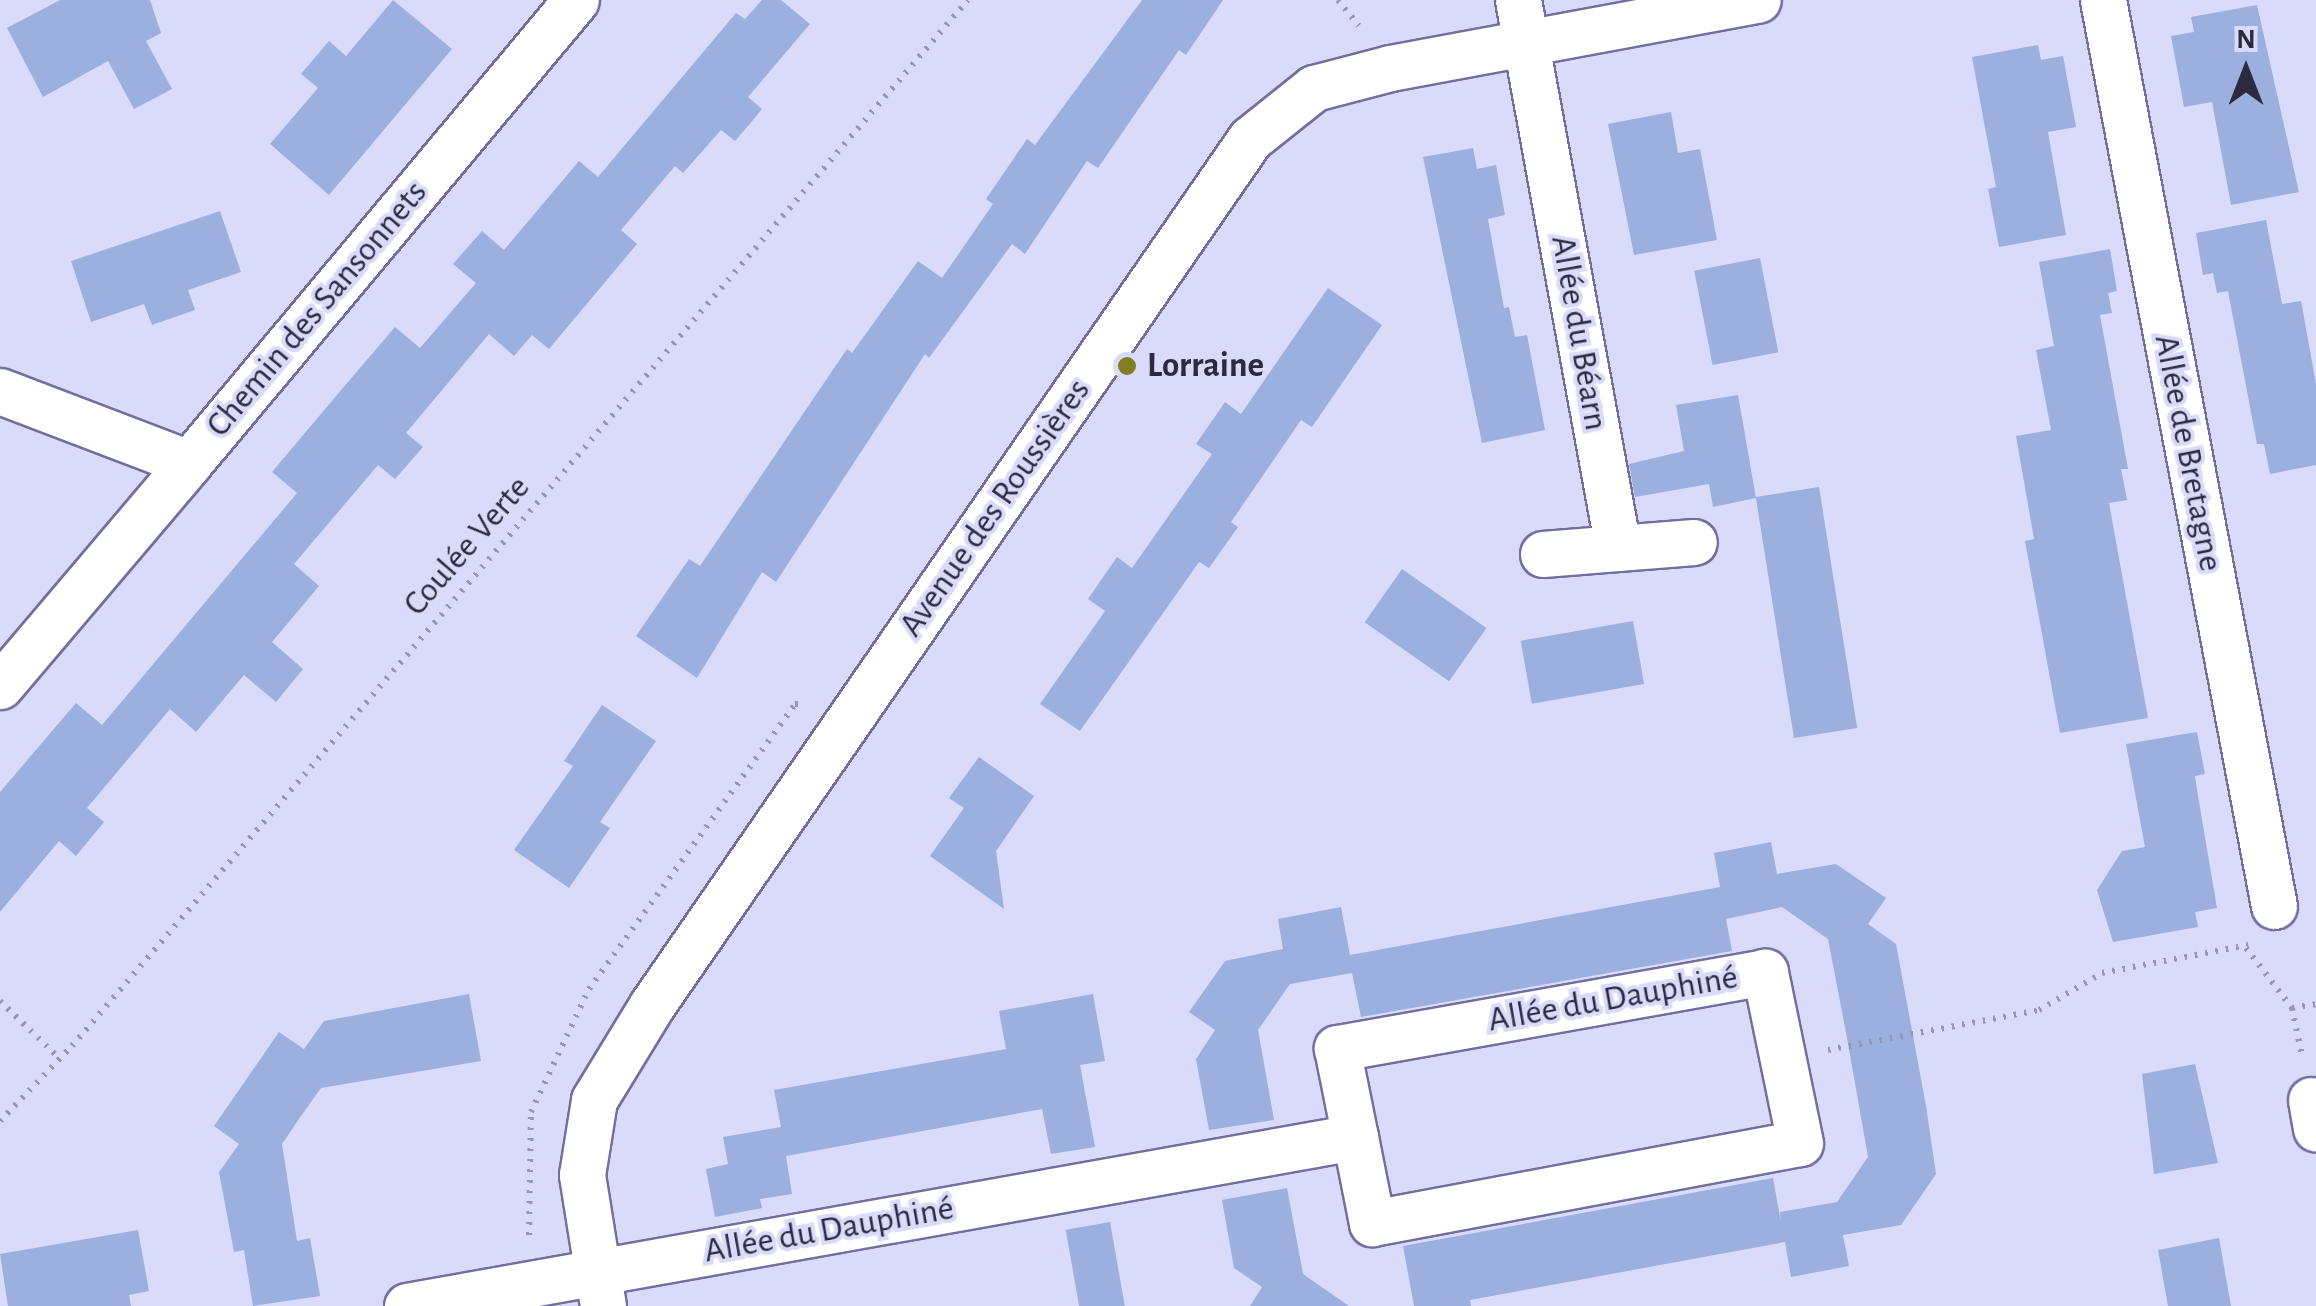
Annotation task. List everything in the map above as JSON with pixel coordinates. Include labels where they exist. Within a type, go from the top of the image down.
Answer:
[{"type":"street","name":"Chemin des Sansonnets","points":[[0,390],[189,463],[576,0]]},
{"type":"street","name":"Avenue des Roussières","points":[[601,1289],[582,1175],[594,1100],[662,989],[1250,139],[1314,88],[1522,21],[1758,0]]},
{"type":"street","name":"Allée de Bretagne","points":[[2103,0],[2274,906]]},
{"type":"street","name":"Allée du Béarn","points":[[1522,21],[1618,548]]},
{"type":"street","points":[[0,686],[189,463]]},
{"type":"street","points":[[1543,554],[1694,542]]},
{"type":"street","name":"Allée du Dauphiné","points":[[1765,972],[1800,1143],[1372,1223],[1355,1137],[1337,1048],[1765,972]]},
{"type":"street","name":"Allée du Dauphiné","points":[[406,1306],[601,1289],[1355,1137]]},
{"type":"path","name":"Coulée Verte","points":[[0,1121],[60,1059],[968,0]]},
{"type":"path","points":[[1783,1059],[2038,1010],[2102,974],[2246,948],[2274,906]]},
{"type":"path","points":[[2246,948],[2292,1008],[2313,1114]]},
{"type":"path","points":[[0,1001],[60,1059]]},
{"type":"path","points":[[2292,1008],[2316,1004]]},
{"type":"building","points":[[60,0],[150,0],[161,33],[146,41],[172,89],[134,109],[108,61],[43,97],[7,28]]},
{"type":"building","points":[[393,0],[452,49],[329,195],[270,144],[318,88],[301,74],[329,41],[346,56]]},
{"type":"building","points":[[762,0],[781,0],[810,24],[748,97],[762,109],[748,126],[735,141],[721,130],[683,173],[675,166],[621,230],[637,244],[549,349],[532,335],[514,356],[489,334],[406,433],[423,447],[395,479],[378,465],[294,564],[319,586],[272,642],[303,669],[276,702],[244,675],[196,732],[170,709],[87,808],[104,822],[76,856],[59,841],[0,912],[0,792],[76,703],[102,725],[297,493],[272,472],[342,389],[395,327],[420,348],[476,283],[453,264],[482,231],[504,250],[579,161],[598,177],[736,13],[745,19]]},
{"type":"building","points":[[1142,0],[1223,0],[1186,55],[1179,50],[1098,168],[1087,161],[1025,254],[1012,244],[929,358],[925,354],[776,582],[762,572],[697,678],[636,636],[689,559],[700,566],[847,349],[852,353],[918,261],[942,278],[993,204],[986,199],[1027,139],[1035,145]]},
{"type":"building","points":[[2257,5],[2299,192],[2231,205],[2212,102],[2184,107],[2171,36],[2194,32],[2191,17]]},
{"type":"building","points":[[2038,45],[2041,60],[2063,56],[2076,127],[2048,132],[2066,235],[1999,247],[1988,189],[1996,187],[1972,57]]},
{"type":"building","points":[[1671,112],[1678,153],[1700,149],[1717,240],[1634,255],[1608,124]]},
{"type":"building","points":[[1473,148],[1477,169],[1496,165],[1505,215],[1488,219],[1504,308],[1509,307],[1515,337],[1527,335],[1545,430],[1482,443],[1423,157]]},
{"type":"building","points":[[220,211],[241,272],[188,290],[195,310],[152,325],[144,304],[91,322],[71,261]]},
{"type":"building","points":[[2266,220],[2282,304],[2301,301],[2316,384],[2316,465],[2270,474],[2264,444],[2257,444],[2228,291],[2217,293],[2213,273],[2203,275],[2196,233]]},
{"type":"building","points":[[2110,249],[2117,291],[2108,293],[2112,313],[2100,315],[2128,469],[2121,469],[2127,500],[2109,503],[2148,718],[2060,733],[2025,541],[2034,539],[2016,436],[2051,430],[2036,350],[2054,346],[2039,262]]},
{"type":"building","points":[[1760,258],[1778,352],[1713,365],[1694,271]]},
{"type":"building","points":[[1328,288],[1382,325],[1312,427],[1301,420],[1231,522],[1238,527],[1209,568],[1199,562],[1080,731],[1040,704],[1105,611],[1088,599],[1117,557],[1132,568],[1212,454],[1196,444],[1225,402],[1241,414]]},
{"type":"building","points":[[1738,395],[1756,498],[1713,507],[1709,484],[1635,497],[1629,464],[1684,451],[1676,405]]},
{"type":"building","points":[[1819,487],[1857,728],[1794,738],[1756,497]]},
{"type":"building","points":[[1402,569],[1486,628],[1449,681],[1365,622]]},
{"type":"building","points":[[1633,621],[1644,684],[1532,704],[1521,641]]},
{"type":"building","points":[[602,705],[656,741],[600,822],[610,828],[569,888],[514,850],[573,766],[564,761]]},
{"type":"building","points":[[2197,732],[2205,774],[2195,776],[2217,908],[2195,912],[2198,927],[2113,942],[2097,890],[2122,851],[2145,847],[2126,744]]},
{"type":"building","points":[[979,757],[1034,796],[996,851],[1004,909],[930,856],[964,808],[949,798]]},
{"type":"building","points":[[1771,842],[1777,874],[1836,864],[1886,898],[1868,924],[1896,944],[1926,1106],[1936,1174],[1901,1225],[1843,1235],[1849,1266],[1791,1277],[1785,1242],[1470,1300],[1471,1306],[1414,1306],[1403,1246],[1773,1178],[1781,1222],[1780,1212],[1837,1202],[1868,1157],[1847,1038],[1828,939],[1782,907],[1726,919],[1732,951],[1361,1017],[1352,973],[1290,984],[1258,1030],[1274,1120],[1209,1130],[1196,1059],[1215,1030],[1189,1012],[1225,961],[1283,949],[1278,919],[1341,907],[1350,955],[1720,887],[1714,853]]},
{"type":"building","points":[[469,994],[481,1061],[321,1088],[301,1116],[282,1144],[297,1241],[310,1238],[320,1296],[253,1306],[244,1250],[234,1252],[219,1172],[239,1144],[214,1126],[279,1032],[304,1049],[324,1021]]},
{"type":"building","points":[[1093,994],[1105,1061],[1080,1065],[1095,1147],[1051,1154],[1042,1109],[786,1156],[785,1150],[792,1194],[760,1199],[762,1208],[715,1217],[706,1169],[728,1164],[723,1137],[781,1127],[774,1090],[1006,1049],[999,1011]]},
{"type":"building","points":[[2195,1064],[2218,1163],[2154,1174],[2142,1074]]},
{"type":"building","points":[[1287,1188],[1303,1274],[1349,1306],[1250,1306],[1262,1287],[1234,1268],[1222,1200]]},
{"type":"building","points":[[1110,1222],[1125,1306],[1079,1306],[1066,1230]]},
{"type":"building","points":[[138,1230],[149,1291],[129,1295],[131,1306],[8,1306],[0,1254]]},
{"type":"building","points":[[2219,1238],[2231,1306],[2168,1306],[2158,1250]]},
{"type":"place","name":"Lorraine","points":[[1127,366]]}]
